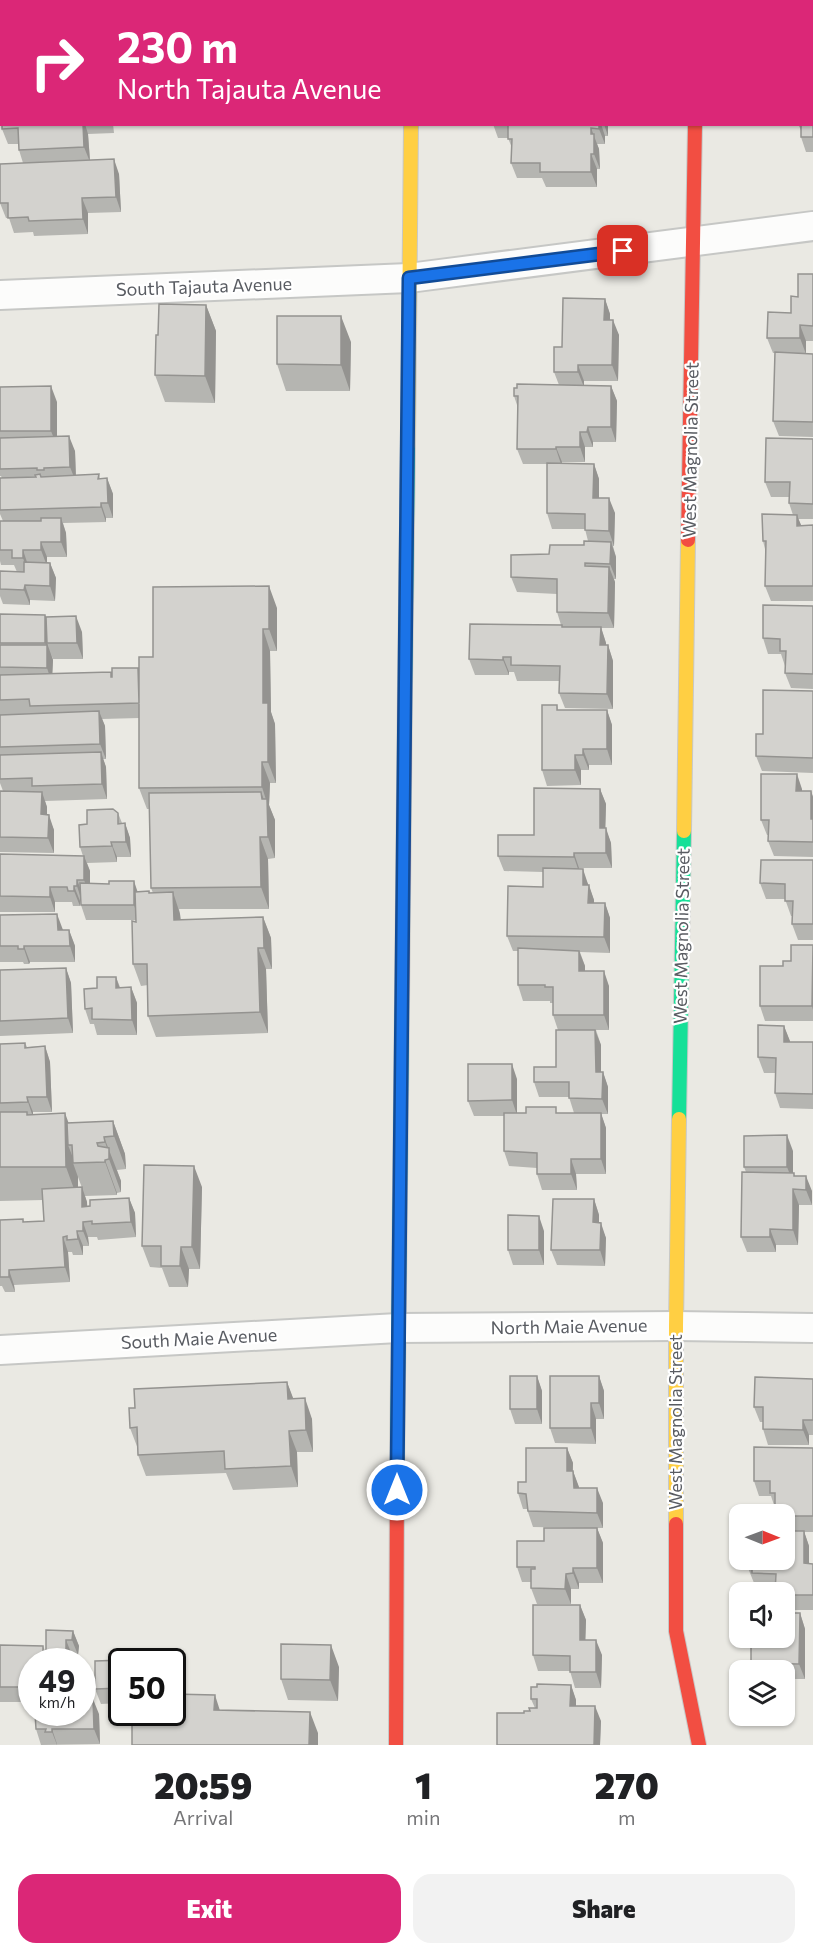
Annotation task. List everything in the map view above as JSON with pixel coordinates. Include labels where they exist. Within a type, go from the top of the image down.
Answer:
[{"type":"main road","points":[[396,1745],[398,1329],[411,126]]},
{"type":"main road","name":"West Magnolia Street","points":[[695,126],[695,243],[676,1326],[676,1631],[699,1745]]},
{"type":"street","name":"South Tajauta Avenue","points":[[0,295],[409,278],[813,226]]},
{"type":"street","name":"North Maie Avenue","points":[[398,1329],[676,1326],[813,1328]]},
{"type":"street","name":"South Maie Avenue","points":[[0,1350],[398,1329]]},
{"type":"building","points":[[2,126],[83,126],[84,147],[19,150],[18,128],[2,129]]},
{"type":"building","points":[[508,126],[599,126],[599,129],[591,128],[591,134],[594,134],[594,154],[591,154],[591,172],[540,172],[540,163],[511,163],[512,139],[508,139]]},
{"type":"building","points":[[801,126],[813,126],[813,137],[801,137]]},
{"type":"building","points":[[114,159],[116,197],[82,198],[83,219],[29,221],[28,217],[8,218],[8,203],[0,203],[0,164]]},
{"type":"building","points":[[798,274],[813,274],[813,326],[800,325],[800,338],[767,338],[768,312],[791,313],[791,296],[798,297]]},
{"type":"building","points":[[563,298],[605,299],[604,320],[613,320],[612,365],[578,365],[578,372],[554,372],[554,347],[562,347]]},
{"type":"building","points":[[159,304],[206,305],[205,376],[155,375]]},
{"type":"building","points":[[277,316],[341,316],[341,365],[277,364]]},
{"type":"building","points":[[775,352],[813,354],[813,422],[773,421]]},
{"type":"building","points":[[517,384],[611,386],[611,427],[588,427],[587,432],[580,432],[580,447],[517,449],[518,396],[514,396],[514,388],[517,388]]},
{"type":"building","points":[[51,386],[51,431],[0,431],[0,387]]},
{"type":"building","points":[[69,436],[70,467],[44,468],[44,470],[37,470],[37,468],[0,469],[0,438]]},
{"type":"building","points":[[766,438],[813,439],[813,504],[789,503],[790,482],[765,482]]},
{"type":"building","points":[[547,463],[594,464],[593,498],[609,498],[609,531],[585,530],[585,514],[547,513]]},
{"type":"building","points":[[40,474],[41,477],[99,474],[98,479],[107,478],[108,503],[101,503],[101,507],[0,510],[0,478],[36,477],[35,475]]},
{"type":"building","points":[[762,514],[797,515],[797,526],[813,525],[813,586],[765,586],[766,541],[763,541]]},
{"type":"building","points":[[41,518],[61,518],[61,542],[41,542],[41,550],[23,550],[23,558],[12,558],[12,550],[0,550],[0,521],[41,521]]},
{"type":"building","points":[[584,541],[611,542],[610,564],[585,563],[585,566],[609,567],[608,613],[557,612],[557,579],[511,577],[511,555],[549,554],[550,545],[584,545]]},
{"type":"building","points":[[24,562],[50,563],[50,586],[25,585],[24,590],[0,589],[0,571],[24,572]]},
{"type":"building","points":[[269,586],[269,629],[263,629],[263,703],[268,703],[268,762],[262,762],[262,787],[139,788],[139,657],[153,657],[153,587]]},
{"type":"building","points":[[763,605],[813,606],[813,674],[785,673],[786,651],[780,651],[780,639],[763,638]]},
{"type":"building","points":[[0,614],[45,615],[45,643],[0,643]]},
{"type":"building","points":[[76,616],[77,643],[47,643],[46,617]]},
{"type":"building","points":[[470,624],[601,627],[600,645],[608,645],[607,694],[559,693],[560,666],[511,665],[511,657],[503,657],[503,660],[469,659]]},
{"type":"building","points":[[0,645],[47,645],[47,668],[0,667]]},
{"type":"building","points":[[112,668],[138,668],[139,703],[30,706],[29,699],[0,700],[0,675],[111,672],[112,677]]},
{"type":"building","points":[[763,690],[813,691],[813,758],[756,756],[756,734],[763,734]]},
{"type":"building","points":[[542,705],[557,705],[557,710],[607,710],[607,749],[583,749],[583,755],[575,755],[575,770],[542,770]]},
{"type":"building","points":[[99,711],[100,744],[0,747],[0,715]]},
{"type":"building","points":[[101,752],[102,784],[32,786],[32,778],[0,779],[0,755]]},
{"type":"building","points":[[761,774],[797,774],[796,791],[811,791],[813,842],[768,841],[769,820],[761,820]]},
{"type":"building","points":[[534,788],[600,789],[600,828],[606,828],[606,853],[574,853],[574,857],[498,856],[498,835],[534,835]]},
{"type":"building","points":[[0,791],[42,792],[41,814],[49,815],[48,838],[0,837]]},
{"type":"building","points":[[261,792],[262,799],[267,799],[268,837],[260,837],[261,887],[151,888],[149,793]]},
{"type":"building","points":[[113,809],[118,813],[118,824],[125,823],[126,842],[111,842],[112,846],[80,847],[79,825],[87,824],[87,810]]},
{"type":"building","points":[[0,854],[84,856],[84,880],[77,880],[74,891],[68,891],[67,887],[50,887],[50,897],[0,896]]},
{"type":"building","points":[[761,860],[813,860],[813,924],[792,924],[793,901],[785,901],[785,884],[760,883]]},
{"type":"building","points":[[543,868],[583,869],[583,885],[589,885],[588,903],[605,903],[604,937],[507,936],[508,886],[543,887]]},
{"type":"building","points":[[109,881],[134,881],[134,905],[81,905],[80,883],[109,884]]},
{"type":"building","points":[[149,891],[149,893],[173,892],[174,920],[263,917],[264,948],[258,948],[260,1012],[148,1016],[147,964],[133,964],[132,921],[136,922],[135,892]]},
{"type":"building","points":[[57,914],[58,930],[69,930],[70,946],[24,946],[24,949],[18,949],[18,946],[0,946],[0,915]]},
{"type":"building","points":[[791,945],[813,945],[812,1006],[760,1006],[760,966],[783,966],[783,961],[791,961]]},
{"type":"building","points":[[518,948],[579,951],[579,971],[604,971],[604,1015],[553,1015],[553,987],[518,985]]},
{"type":"building","points":[[66,968],[68,1018],[0,1021],[0,970]]},
{"type":"building","points":[[97,977],[116,977],[116,988],[131,987],[132,1020],[92,1019],[92,1008],[85,1009],[84,989],[97,988]]},
{"type":"building","points":[[758,1025],[784,1026],[784,1042],[813,1042],[813,1094],[775,1093],[776,1058],[758,1057]]},
{"type":"building","points":[[556,1030],[595,1030],[596,1072],[603,1072],[602,1099],[569,1098],[569,1082],[534,1082],[534,1067],[556,1067]]},
{"type":"building","points":[[25,1043],[25,1048],[45,1046],[47,1097],[27,1097],[28,1102],[0,1103],[0,1044]]},
{"type":"building","points":[[468,1064],[512,1064],[512,1100],[468,1101]]},
{"type":"building","points":[[526,1107],[556,1107],[556,1113],[601,1113],[601,1159],[571,1159],[571,1174],[537,1174],[537,1153],[504,1151],[504,1113],[526,1113]]},
{"type":"building","points":[[0,1112],[27,1112],[27,1115],[65,1113],[66,1167],[0,1167]]},
{"type":"building","points":[[113,1121],[114,1136],[104,1137],[105,1142],[97,1143],[98,1146],[109,1148],[109,1159],[105,1162],[73,1163],[72,1145],[68,1145],[67,1123]]},
{"type":"building","points":[[787,1135],[787,1167],[744,1167],[744,1136]]},
{"type":"building","points":[[144,1165],[194,1166],[192,1247],[181,1247],[180,1266],[161,1266],[161,1246],[142,1246]]},
{"type":"building","points":[[742,1172],[794,1173],[794,1176],[806,1176],[806,1190],[793,1189],[793,1230],[770,1229],[770,1237],[741,1237]]},
{"type":"building","points":[[82,1187],[82,1207],[90,1206],[90,1200],[129,1198],[131,1222],[92,1224],[92,1221],[83,1222],[83,1231],[77,1231],[78,1239],[67,1240],[67,1236],[63,1237],[65,1267],[9,1270],[9,1277],[0,1277],[0,1220],[44,1221],[42,1189]]},
{"type":"building","points":[[553,1199],[594,1199],[593,1222],[601,1223],[600,1250],[551,1250]]},
{"type":"building","points":[[508,1215],[539,1216],[539,1250],[508,1250]]},
{"type":"building","points":[[510,1376],[537,1376],[537,1409],[510,1409]]},
{"type":"building","points":[[550,1376],[599,1376],[599,1403],[591,1403],[591,1428],[550,1428]]},
{"type":"building","points":[[755,1377],[813,1379],[813,1420],[803,1420],[803,1430],[763,1429],[763,1407],[754,1407]]},
{"type":"building","points":[[287,1382],[288,1399],[305,1398],[306,1430],[289,1431],[291,1466],[225,1469],[224,1451],[138,1455],[137,1427],[130,1428],[129,1408],[135,1408],[134,1389]]},
{"type":"building","points":[[754,1447],[813,1448],[813,1516],[795,1516],[795,1504],[775,1504],[775,1493],[770,1493],[770,1481],[754,1481]]},
{"type":"building","points":[[526,1448],[567,1448],[567,1471],[573,1471],[574,1488],[597,1488],[597,1513],[528,1511],[526,1494],[518,1493],[518,1482],[526,1482]]},
{"type":"building","points":[[544,1528],[597,1528],[597,1568],[573,1568],[573,1573],[566,1574],[565,1589],[531,1588],[531,1569],[535,1567],[517,1567],[517,1541],[544,1541]]},
{"type":"building","points":[[795,1531],[804,1531],[804,1563],[813,1564],[813,1595],[795,1595],[795,1582],[776,1582],[776,1574],[752,1573],[752,1570],[795,1570]]},
{"type":"building","points":[[533,1605],[580,1605],[580,1640],[596,1640],[596,1672],[570,1672],[570,1656],[533,1655]]},
{"type":"building","points":[[795,1613],[800,1613],[799,1664],[795,1664],[795,1660],[751,1660],[751,1648],[795,1648]]},
{"type":"building","points":[[46,1630],[73,1631],[72,1640],[66,1640],[66,1648],[46,1648]]},
{"type":"building","points":[[281,1644],[331,1645],[330,1680],[281,1679]]},
{"type":"building","points":[[0,1645],[43,1646],[43,1648],[18,1648],[18,1687],[0,1687]]},
{"type":"building","points":[[96,1661],[108,1661],[108,1689],[96,1689]]},
{"type":"building","points":[[537,1684],[571,1685],[570,1706],[595,1706],[594,1745],[497,1745],[497,1713],[524,1713],[524,1711],[530,1711],[529,1708],[537,1708],[537,1699],[531,1699],[531,1687],[537,1687]]},
{"type":"building","points":[[186,1694],[215,1695],[214,1710],[310,1712],[309,1745],[132,1745],[132,1726],[186,1726]]},
{"type":"building","points":[[36,1726],[94,1726],[94,1729],[52,1729],[52,1732],[45,1732],[46,1729],[36,1729]]},
{"type":"traffic: fast","points":[[405,685],[408,445]]},
{"type":"traffic: fast","points":[[679,1119],[684,831]]},
{"type":"traffic: fast","points":[[397,1473],[402,1004]]},
{"type":"traffic: slow","points":[[408,445],[411,126]]},
{"type":"traffic: slow","points":[[684,831],[688,540]]},
{"type":"traffic: slow","points":[[676,1524],[679,1119]]},
{"type":"traffic: jam","points":[[688,540],[695,126]]},
{"type":"traffic: jam","points":[[402,1004],[405,685]]},
{"type":"traffic: jam","points":[[396,1745],[397,1473]]},
{"type":"traffic: jam","points":[[676,1524],[676,1631],[699,1745]]},
{"type":"route","points":[[397,1490],[409,278],[623,251]]}]
